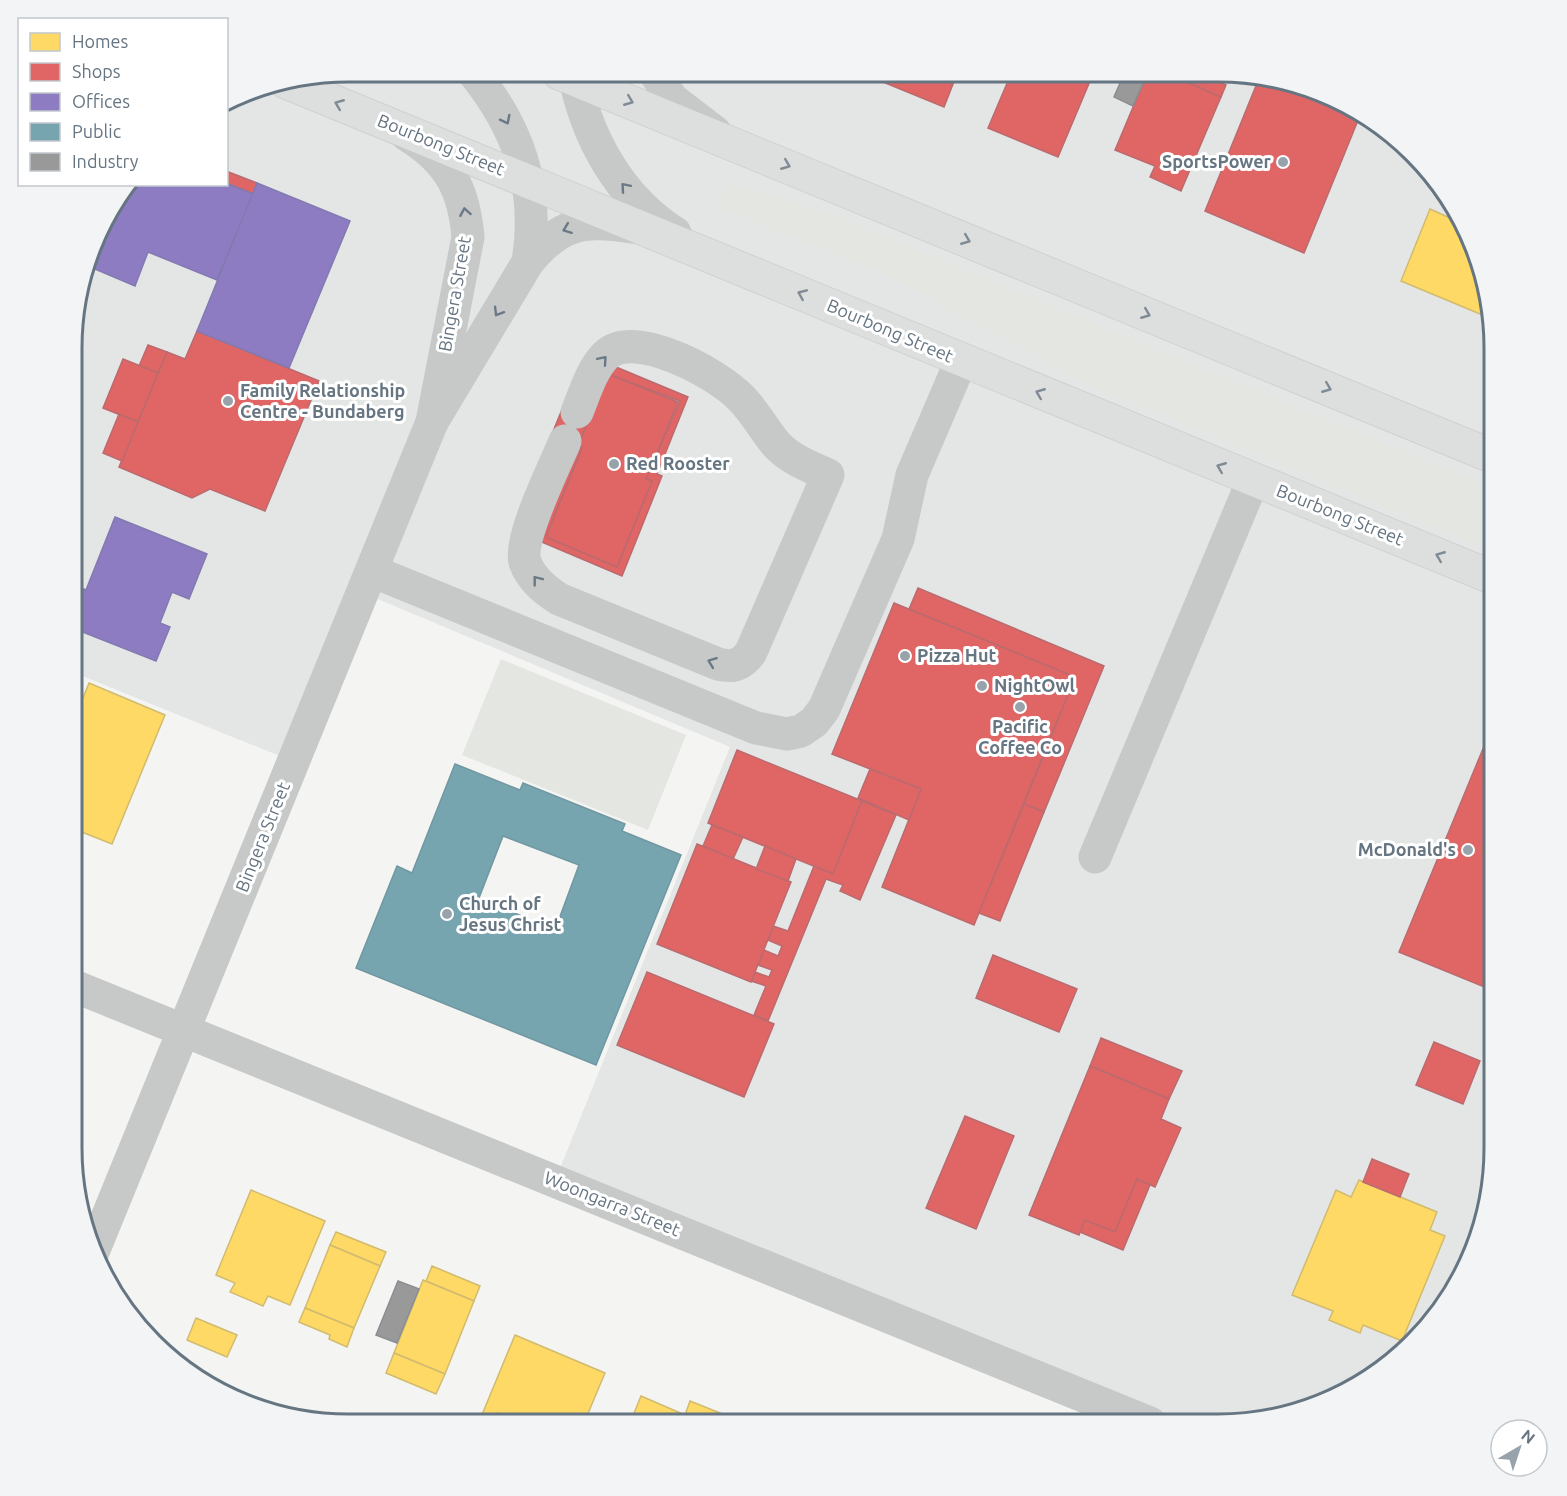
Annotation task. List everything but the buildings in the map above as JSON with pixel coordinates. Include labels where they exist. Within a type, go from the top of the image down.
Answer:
[{"type":"main road","points":[[586,82],[1484,453]]},
{"type":"main road","name":"Bourbong Street","points":[[299,88],[1484,574]]},
{"type":"street","points":[[480,82],[507,120],[528,181],[533,209],[528,262]]},
{"type":"street","points":[[572,82],[601,152],[620,183],[644,208],[672,231],[721,260]]},
{"type":"street","points":[[661,82],[672,99],[694,118],[731,143]]},
{"type":"street","name":"Bingera Street","points":[[392,126],[424,146],[443,164],[466,207],[468,237],[432,422]]},
{"type":"street","name":"Bingera Street","points":[[99,1238],[432,422],[528,262],[543,243],[561,230],[584,223],[606,223],[645,229]]},
{"type":"street","points":[[630,345],[642,347],[665,355],[726,384],[754,412],[778,445],[798,461],[828,475],[756,640],[746,659],[735,666],[727,667],[559,599],[543,588],[525,562],[526,538],[593,373],[607,354],[616,348],[630,345]]},
{"type":"street","points":[[372,571],[756,728],[787,734],[801,731],[814,722],[832,694],[898,539],[912,475],[961,361]]},
{"type":"street","points":[[1095,857],[1253,480]]},
{"type":"street","name":"Woongarra Street","points":[[82,989],[184,1033],[1128,1414]]},
{"type":"shaded area","points":[[349,82],[1236,83],[1270,88],[1304,97],[1336,110],[1366,127],[1407,160],[1440,201],[1457,231],[1475,280],[1484,331],[1484,1165],[1479,1199],[1470,1233],[1457,1265],[1440,1295],[1407,1336],[1366,1369],[1336,1386],[1304,1399],[1253,1411],[1218,1414],[1108,1414],[552,1188],[730,747],[368,595],[297,763],[82,676],[82,349],[85,314],[92,280],[110,231],[127,201],[139,186],[228,186],[228,112],[231,110],[280,92],[314,85]]},
{"type":"shaded area","points":[[727,183],[826,212],[1484,485],[1484,548],[1092,386],[875,270],[717,207]]},
{"type":"shaded area","points":[[501,659],[686,735],[648,830],[462,755]]},
{"type":"place","name":"SportsPower","points":[[1283,162]]},
{"type":"place","name":"Family Relationship Centre - Bundaberg","points":[[228,401]]},
{"type":"place","name":"Red Rooster","points":[[614,464]]},
{"type":"place","name":"Pizza Hut","points":[[905,656]]},
{"type":"place","name":"NightOwl","points":[[982,686]]},
{"type":"place","name":"Pacific Coffee Co","points":[[1020,707]]},
{"type":"place","name":"McDonald's","points":[[1468,850]]},
{"type":"place","name":"Church of Jesus Christ","points":[[447,914]]}]
